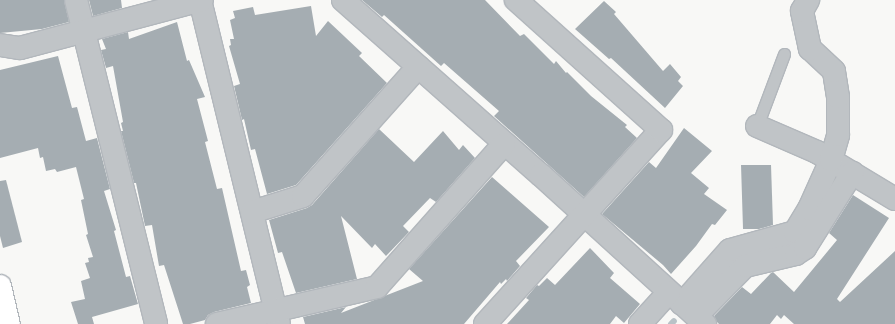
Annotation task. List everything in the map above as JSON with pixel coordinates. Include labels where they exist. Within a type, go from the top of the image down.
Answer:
[{"type":"street","points":[[76,0],[156,324]]},
{"type":"street","points":[[0,45],[20,48],[201,0],[277,317]]},
{"type":"street","points":[[343,0],[688,309]]},
{"type":"street","points":[[485,324],[661,130],[516,0]]},
{"type":"street","points":[[640,324],[688,309],[745,266],[796,254],[809,209],[831,160],[838,135],[837,91],[834,71],[810,49],[802,11],[808,0]]},
{"type":"street","points":[[252,212],[303,196],[418,67]]},
{"type":"street","points":[[757,126],[817,152],[895,199]]},
{"type":"street","points":[[217,324],[277,317],[377,287],[504,144]]},
{"type":"street","points":[[688,309],[730,250],[800,240],[852,173]]},
{"type":"street","points":[[730,250],[745,266]]},
{"type":"street","points":[[0,286],[9,324]]},
{"type":"lane","points":[[757,126],[784,54]]},
{"type":"building","points":[[0,0],[64,0],[69,22],[42,29],[0,33]]},
{"type":"building","points":[[89,0],[121,0],[122,8],[93,16]]},
{"type":"building","points":[[362,0],[485,0],[520,36],[524,34],[554,64],[556,61],[566,73],[567,72],[591,96],[627,125],[625,127],[637,138],[584,197],[494,116],[499,111],[444,63],[441,66],[384,15],[382,17]]},
{"type":"building","points":[[604,1],[616,12],[614,14],[663,71],[670,64],[681,77],[678,81],[683,86],[665,108],[611,58],[609,59],[575,29]]},
{"type":"building","points":[[311,6],[316,36],[328,21],[362,53],[359,56],[387,83],[296,185],[267,194],[255,149],[251,150],[234,86],[240,84],[229,46],[231,45],[230,39],[234,39],[230,20],[235,18],[233,11],[253,7],[255,15]]},
{"type":"building","points":[[177,22],[187,61],[189,60],[205,97],[197,99],[208,141],[205,142],[217,189],[222,188],[241,271],[246,270],[250,285],[247,287],[251,303],[214,312],[208,315],[205,320],[190,324],[183,324],[164,265],[159,266],[152,225],[145,226],[136,183],[134,183],[121,131],[123,131],[121,123],[123,122],[113,66],[106,68],[101,50],[106,49],[102,39],[128,32],[129,39]]},
{"type":"building","points":[[58,56],[72,108],[77,107],[86,141],[97,138],[110,189],[104,191],[116,230],[114,231],[126,277],[130,276],[138,304],[92,317],[94,324],[78,324],[71,302],[85,299],[81,281],[90,278],[85,263],[89,262],[88,258],[93,257],[86,235],[88,234],[81,200],[84,199],[76,167],[57,172],[55,169],[46,171],[43,157],[40,158],[38,148],[0,158],[0,70]]},
{"type":"building","points":[[684,128],[712,151],[691,173],[709,188],[704,194],[727,210],[715,225],[712,224],[696,246],[671,274],[663,265],[602,214],[649,162],[656,168]]},
{"type":"building","points":[[379,129],[414,162],[443,131],[459,150],[463,145],[475,158],[436,202],[430,198],[403,226],[409,232],[386,256],[375,244],[372,248],[341,216],[357,279],[296,293],[282,252],[278,253],[269,220],[312,205]]},
{"type":"building","points":[[741,165],[771,165],[773,225],[759,229],[743,229]]},
{"type":"building","points":[[492,177],[549,227],[516,261],[520,266],[507,281],[506,279],[501,284],[500,282],[464,324],[305,324],[303,317],[346,307],[341,313],[423,281],[409,269]]},
{"type":"building","points":[[6,180],[22,242],[3,248],[0,236],[0,181]]},
{"type":"building","points":[[853,195],[889,218],[837,299],[840,302],[895,251],[895,324],[794,324],[784,315],[781,319],[777,315],[770,324],[719,324],[717,322],[714,316],[742,287],[751,294],[773,272],[794,292],[837,240],[829,233]]},
{"type":"building","points":[[590,248],[614,273],[610,278],[640,304],[624,323],[616,316],[610,324],[507,324],[529,300],[526,298],[537,285],[539,286],[547,278],[555,285]]},
{"type":"waterway","points":[[671,324],[674,321]]}]
